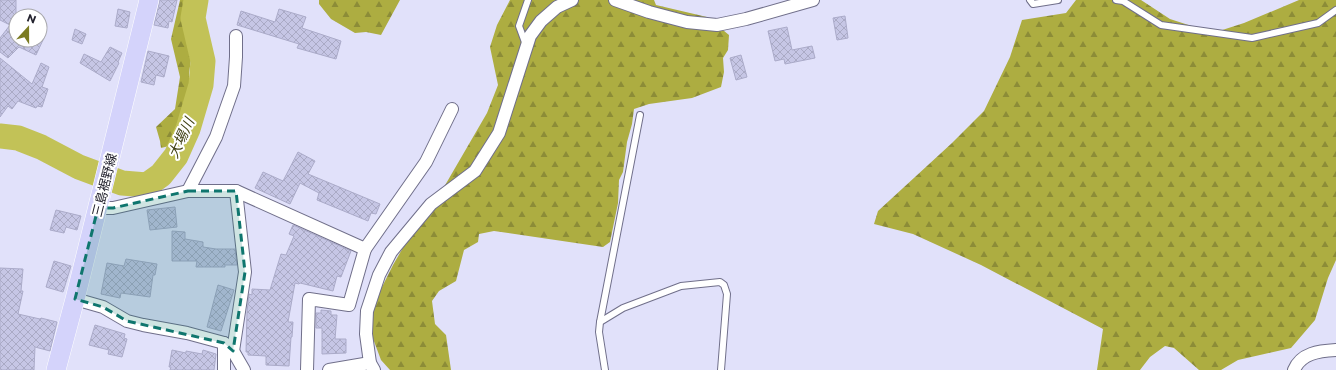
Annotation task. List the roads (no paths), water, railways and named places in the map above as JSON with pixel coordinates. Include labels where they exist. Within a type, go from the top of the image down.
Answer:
[{"type":"main road","name":"三島裾野線","points":[[56,370],[111,157],[149,0]]},
{"type":"street","points":[[329,370],[372,366],[366,334],[368,308],[378,275],[391,252],[431,204],[475,171],[499,133],[530,36],[541,21],[557,7],[572,0]]},
{"type":"street","points":[[615,0],[649,12],[687,22],[717,25],[746,20],[813,0]]},
{"type":"street","points":[[188,191],[216,137],[234,86],[236,36]]},
{"type":"street","points":[[349,305],[365,248],[426,162],[452,109]]},
{"type":"street","points":[[98,205],[113,208],[188,191],[236,191],[365,248]]},
{"type":"street","points":[[224,370],[245,272],[236,191]]},
{"type":"street","points":[[75,299],[103,307],[127,321],[187,333],[228,347],[244,370]]},
{"type":"street","points":[[307,370],[310,299],[368,308]]},
{"type":"street","points":[[1294,370],[1297,364],[1308,354],[1336,350]]},
{"type":"lane","points":[[527,47],[519,26],[528,0]]},
{"type":"lane","points":[[1030,0],[1033,4],[1058,0]]},
{"type":"lane","points":[[1116,0],[1123,1],[1161,25],[1252,38],[1318,23],[1336,10]]},
{"type":"lane","points":[[605,370],[599,332],[600,322],[640,115]]},
{"type":"lane","points":[[600,322],[623,308],[681,286],[720,282],[724,284],[727,294],[721,370]]},
{"type":"waterway","name":"大場川","points":[[0,136],[18,138],[41,147],[79,167],[122,183],[147,185],[161,175],[176,156],[188,129],[201,85],[203,61],[193,18],[196,0]]}]
